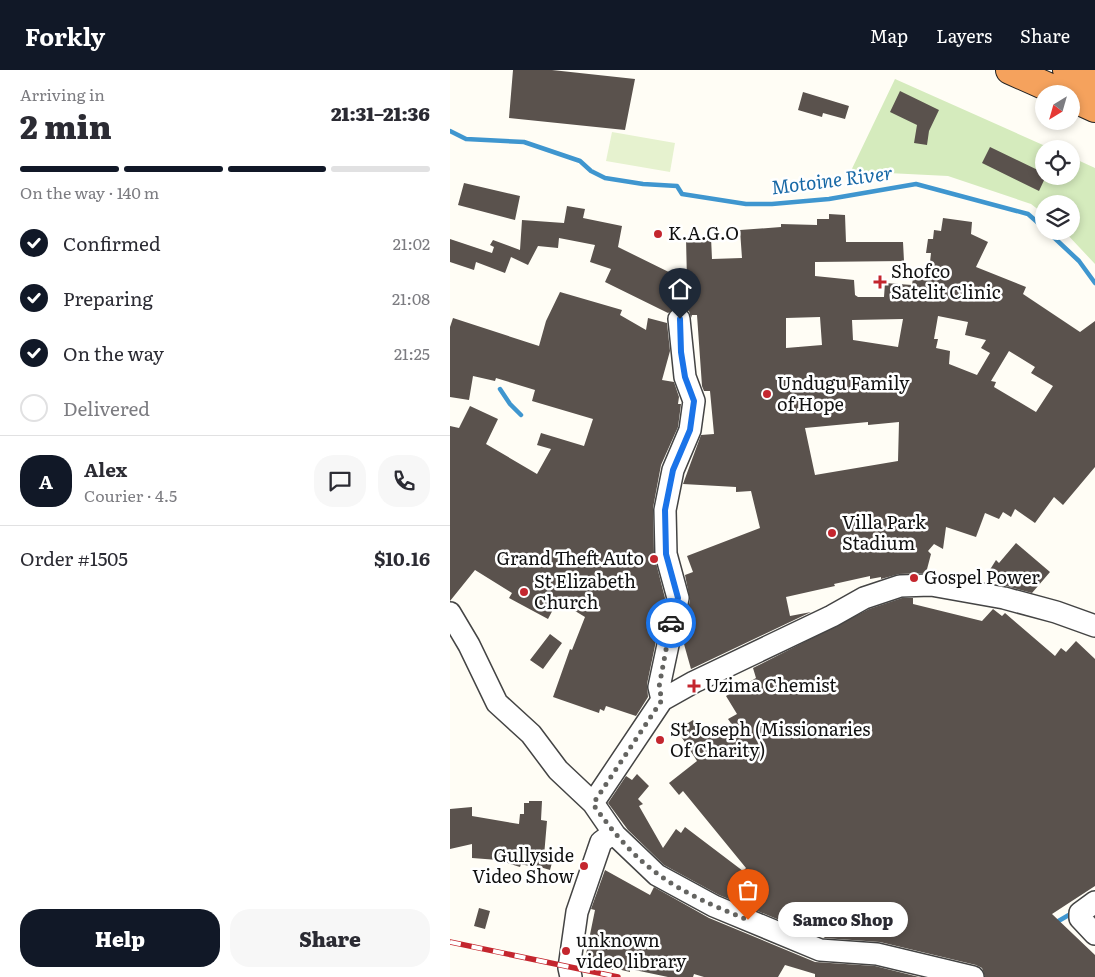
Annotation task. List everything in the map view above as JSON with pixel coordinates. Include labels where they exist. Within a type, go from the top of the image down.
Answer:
[{"type":"highway","points":[[1010,70],[1044,85]]},
{"type":"highway","points":[[1067,70],[1095,83]]},
{"type":"highway","points":[[1080,101],[1095,108]]},
{"type":"street","points":[[662,700],[659,687],[668,637],[678,598],[666,554],[665,510],[673,470],[690,430],[694,401],[684,368],[680,319]]},
{"type":"street","points":[[593,804],[662,700],[694,682],[832,616],[864,598],[900,586],[930,584],[1004,598],[1056,612],[1095,626]]},
{"type":"street","points":[[450,613],[469,645],[496,703],[531,734],[558,770],[593,804],[613,833],[657,875],[688,894],[820,950],[877,954],[973,977]]},
{"type":"street","points":[[571,977],[570,959],[577,912],[601,842],[613,833]]},
{"type":"street","points":[[1095,902],[1080,913],[1080,918],[1095,934]]},
{"type":"green space","points":[[895,79],[1035,141],[1035,185],[1080,185],[1080,161],[1095,168],[1095,264],[1072,240],[1080,240],[1080,195],[1035,195],[1035,207],[1031,204],[948,176],[888,173],[848,177]]},
{"type":"green space","points":[[612,132],[675,143],[670,172],[606,161]]},
{"type":"building","points":[[513,70],[552,70],[635,79],[625,130],[509,118]]},
{"type":"building","points":[[900,91],[939,110],[929,131],[927,145],[914,143],[917,125],[890,112]]},
{"type":"building","points":[[803,92],[849,106],[845,119],[823,113],[822,117],[798,110]]},
{"type":"building","points":[[990,147],[1035,169],[1035,185],[1042,185],[1039,191],[982,163]]},
{"type":"building","points":[[464,183],[520,196],[515,220],[458,205]]},
{"type":"building","points":[[567,206],[585,209],[583,218],[622,226],[618,247],[687,281],[686,238],[711,237],[712,259],[742,258],[740,230],[781,227],[781,224],[817,225],[817,219],[829,219],[829,214],[845,215],[846,242],[903,242],[904,261],[815,262],[815,276],[854,280],[855,295],[858,297],[884,297],[885,283],[912,285],[913,278],[928,280],[931,253],[926,253],[928,239],[933,239],[934,230],[941,231],[943,218],[972,222],[971,234],[988,242],[976,267],[1026,287],[1023,294],[1080,332],[1095,321],[1095,467],[1063,505],[1054,497],[1035,523],[1015,509],[1011,517],[1003,512],[999,519],[985,513],[976,537],[946,527],[943,549],[934,544],[928,551],[931,554],[926,573],[899,574],[881,579],[881,577],[870,579],[870,576],[786,597],[790,616],[811,612],[691,669],[682,637],[690,600],[685,575],[693,572],[687,556],[760,528],[751,491],[736,492],[736,487],[683,484],[701,435],[714,434],[710,391],[704,391],[702,386],[697,315],[692,315],[691,318],[689,311],[678,307],[668,313],[605,282],[611,269],[590,262],[595,245],[559,238],[558,248],[538,246],[528,265],[511,257],[505,273],[476,262],[474,270],[450,262],[450,239],[492,253],[494,247],[490,245],[493,240],[520,250],[522,220],[564,223]],"holes":[[[938,316],[968,322],[965,335],[986,340],[981,348],[990,353],[977,375],[949,364],[950,351],[936,348],[938,339],[934,339]],[[820,317],[822,345],[786,348],[786,318]],[[903,319],[898,347],[853,340],[852,320]],[[1009,351],[1035,367],[1031,373],[1053,386],[1036,412],[994,387],[996,382],[991,381]],[[868,422],[868,425],[899,422],[898,461],[815,475],[805,428]]]},
{"type":"building","points":[[560,292],[622,310],[620,315],[646,330],[648,318],[667,323],[670,351],[662,380],[674,382],[679,397],[678,404],[681,404],[678,427],[661,465],[653,508],[654,555],[665,598],[647,684],[648,697],[636,716],[606,706],[604,711],[600,709],[599,713],[553,697],[570,649],[572,650],[585,617],[557,602],[548,619],[509,598],[512,593],[475,570],[450,601],[450,426],[459,428],[470,406],[498,419],[486,444],[537,474],[551,449],[537,445],[541,433],[584,446],[593,419],[532,401],[535,390],[496,378],[495,381],[473,376],[469,400],[450,397],[450,327],[453,318],[539,346],[546,321]]},
{"type":"building","points":[[1016,543],[1050,572],[1032,593],[999,584],[986,576],[996,560],[999,563]]},
{"type":"building","points":[[902,598],[913,598],[913,604],[982,621],[993,609],[1002,616],[1005,613],[1055,656],[1061,648],[1066,652],[1076,641],[1095,659],[1095,886],[1052,914],[1095,955],[1095,977],[985,977],[982,968],[976,965],[880,942],[824,938],[845,909],[802,925],[801,929],[719,895],[664,865],[628,830],[608,803],[626,776],[632,780],[637,774],[649,786],[638,799],[643,804],[639,806],[663,848],[676,829],[681,833],[685,827],[743,871],[746,868],[683,791],[679,795],[669,783],[697,761],[677,730],[693,720],[703,737],[733,726],[728,719],[737,714],[726,696],[756,678],[753,668],[869,609]]},
{"type":"building","points":[[550,634],[562,643],[543,669],[530,660]]},
{"type":"building","points":[[529,801],[542,801],[541,820],[547,821],[544,856],[553,859],[550,870],[530,864],[529,866],[521,864],[520,867],[498,860],[472,858],[472,844],[450,849],[450,809],[472,807],[472,816],[519,824],[520,814],[524,814],[524,803],[529,803]]},
{"type":"building","points":[[605,870],[650,895],[654,887],[709,918],[815,962],[875,966],[919,977],[815,977],[815,974],[785,965],[778,977],[704,977],[694,974],[693,977],[668,977],[630,969],[630,972],[613,968],[613,970],[603,969],[584,964],[595,910],[591,909]]},
{"type":"building","points":[[479,908],[490,911],[485,929],[474,926]]},
{"type":"waterway","name":"Motoine River","points":[[450,131],[466,139],[524,142],[580,161],[591,171],[605,178],[643,184],[677,186],[682,194],[746,204],[772,204],[829,199],[916,184],[1028,214],[1035,220]]},
{"type":"waterway","name":"Motoine River","points":[[1057,240],[1079,261],[1095,283]]},
{"type":"waterway","points":[[500,389],[510,404],[521,415]]},
{"type":"waterway","points":[[1055,923],[1074,912]]},
{"type":"railway","points":[[450,942],[618,977]]},
{"type":"way so far","points":[[671,623],[659,687],[662,700],[593,804],[615,835],[657,875],[688,894],[748,920]]},
{"type":"place","name":"K.A.G.O","points":[[658,234]]},
{"type":"place","name":"Shofco Satelit Clinic","points":[[880,282]]},
{"type":"place","name":"Undugu Family of Hope","points":[[767,394]]},
{"type":"place","name":"Villa Park Stadium","points":[[832,533]]},
{"type":"place","name":"Grand Theft Auto","points":[[654,559]]},
{"type":"place","name":"Gospel Power","points":[[914,578]]},
{"type":"place","name":"St Elizabeth Church","points":[[524,592]]},
{"type":"place","name":"Uzima Chemist","points":[[694,686]]},
{"type":"place","name":"St Joseph (Missionaries Of Charity)","points":[[660,740]]},
{"type":"place","name":"Gullyside Video Show","points":[[584,866]]},
{"type":"place","name":"Samco Shop","points":[[748,920]]},
{"type":"place","name":"unknown video library","points":[[566,951]]},
{"type":"route","points":[[671,623],[678,598],[666,554],[665,510],[673,470],[690,430],[694,401],[685,377],[681,352],[680,319]]}]
